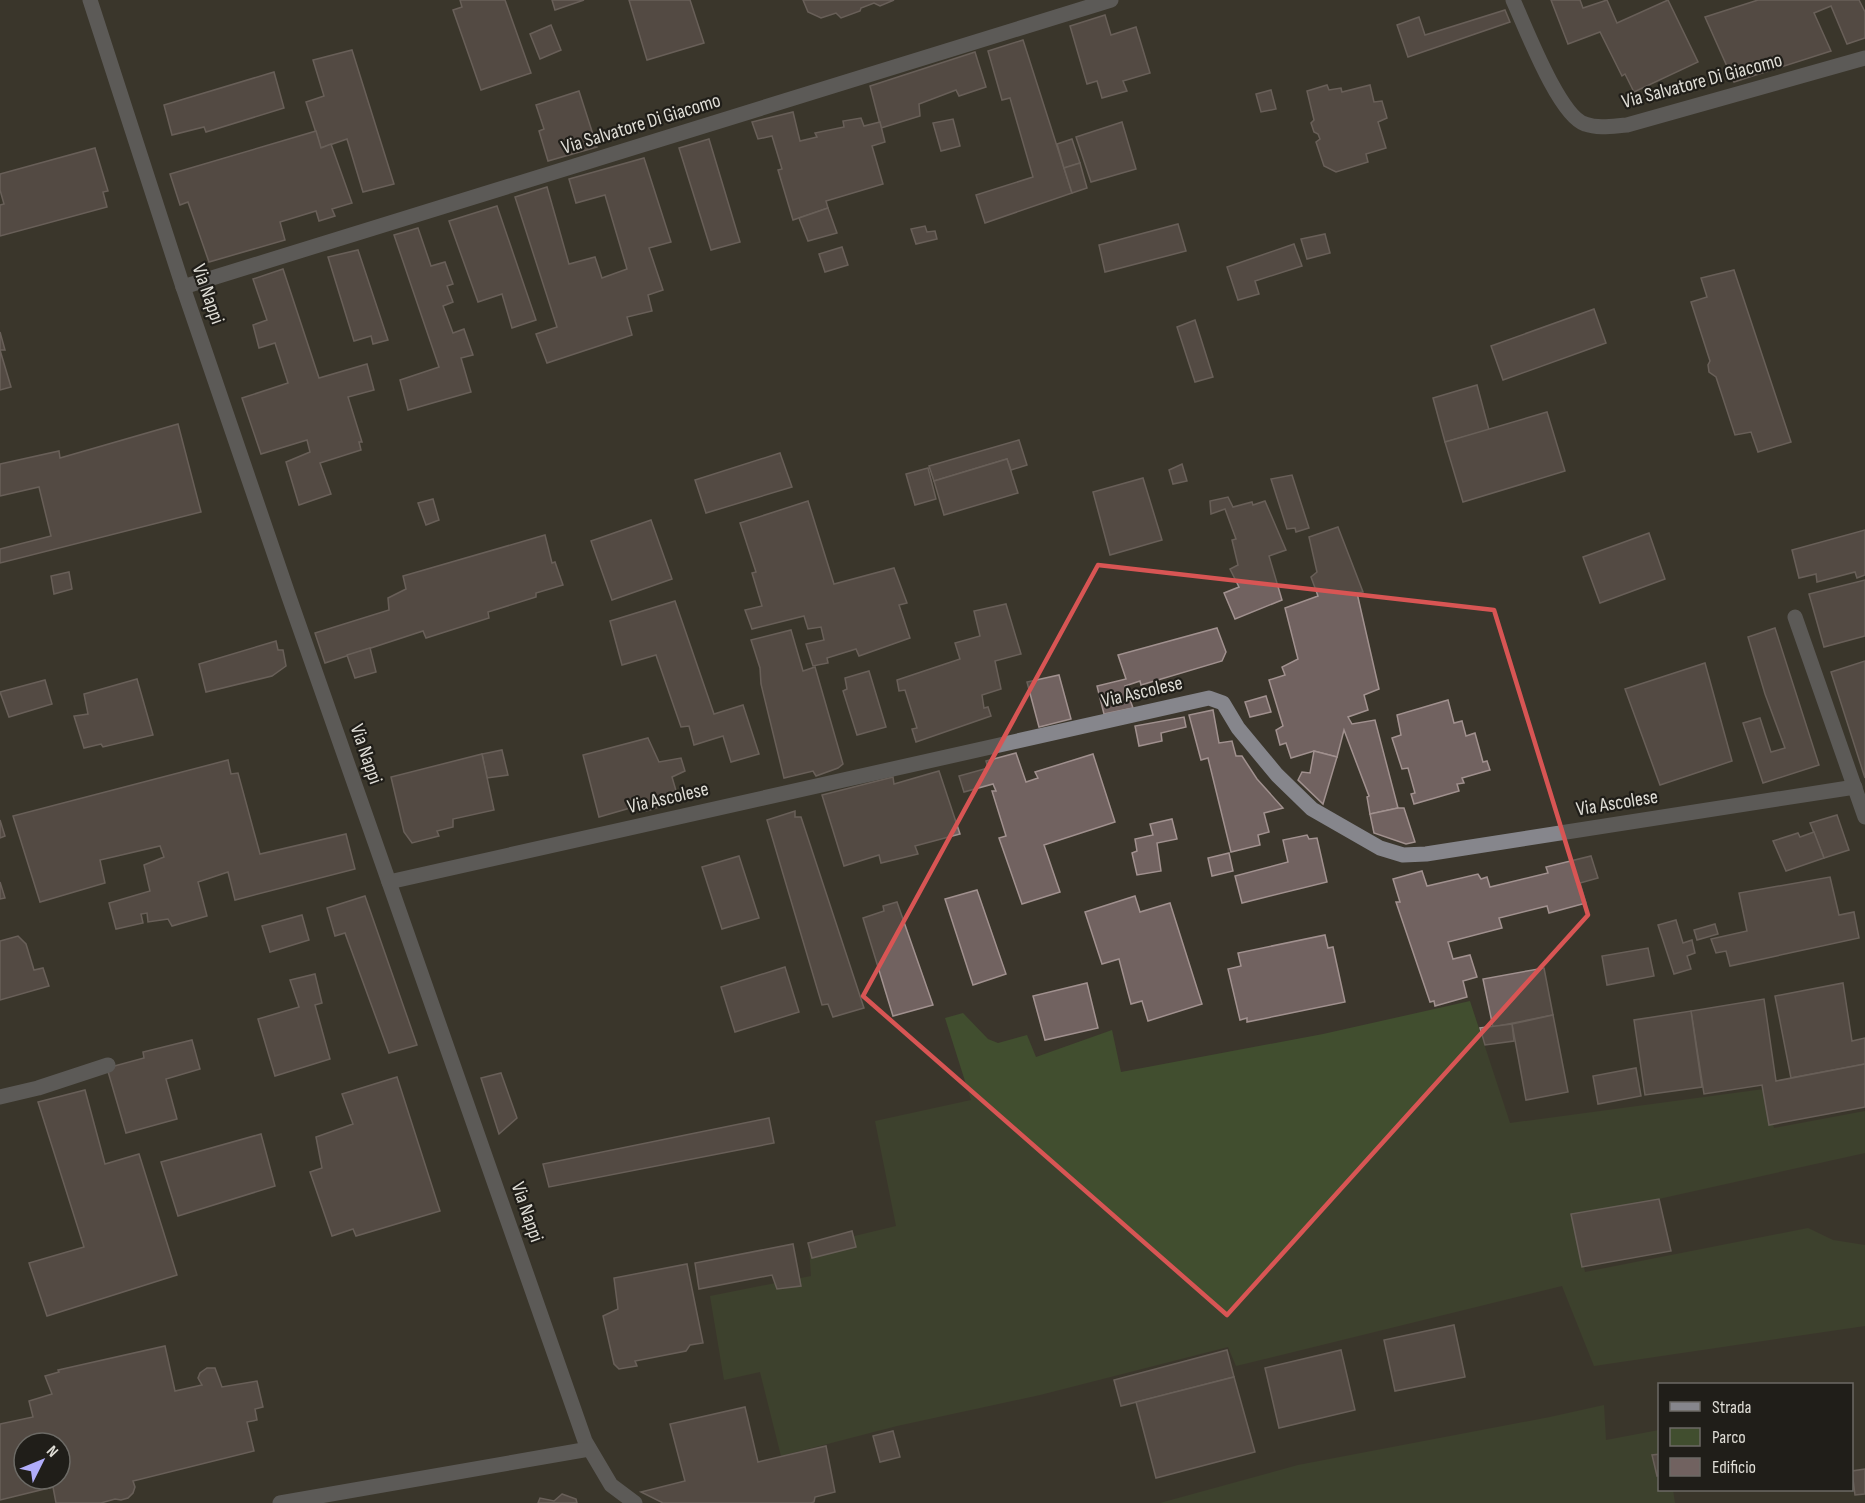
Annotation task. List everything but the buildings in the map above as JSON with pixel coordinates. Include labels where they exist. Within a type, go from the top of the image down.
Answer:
[{"type":"street","name":"Via Nappi","points":[[90,0],[183,287],[585,1442],[611,1485],[635,1503]]},
{"type":"street","name":"Via Salvatore Di Giacomo","points":[[183,287],[1111,0]]},
{"type":"street","name":"Via Salvatore Di Giacomo","points":[[1513,0],[1557,95],[1583,124],[1600,127],[1627,125],[1865,58]]},
{"type":"street","points":[[1795,616],[1865,817]]},
{"type":"street","name":"Via Ascolese","points":[[389,882],[1209,698],[1223,703],[1238,728],[1277,775],[1312,809],[1380,848],[1403,855],[1426,854],[1855,787]]},
{"type":"street","points":[[0,1097],[38,1088],[108,1065]]},
{"type":"street","points":[[280,1503],[589,1449]]},
{"type":"highlighted area","points":[[1098,565],[1494,610],[1588,915],[1227,1315],[863,996]]},
{"type":"green space","points":[[1470,1001],[1510,1123],[1764,1089],[1774,1128],[1865,1111],[1865,1153],[1573,1218],[1585,1272],[1808,1228],[1833,1240],[1865,1245],[1865,1326],[1594,1366],[1562,1286],[1236,1366],[1228,1347],[1040,1395],[897,1426],[781,1456],[760,1372],[724,1380],[710,1296],[811,1276],[809,1247],[896,1226],[875,1121],[971,1100],[945,1018],[963,1013],[988,1039],[998,1043],[1027,1035],[1036,1057],[1112,1030],[1121,1072],[1323,1034]]},
{"type":"green space","points":[[1604,1405],[1606,1440],[1658,1430],[1658,1491],[1673,1491],[1675,1503],[1160,1503],[1298,1465]]}]
